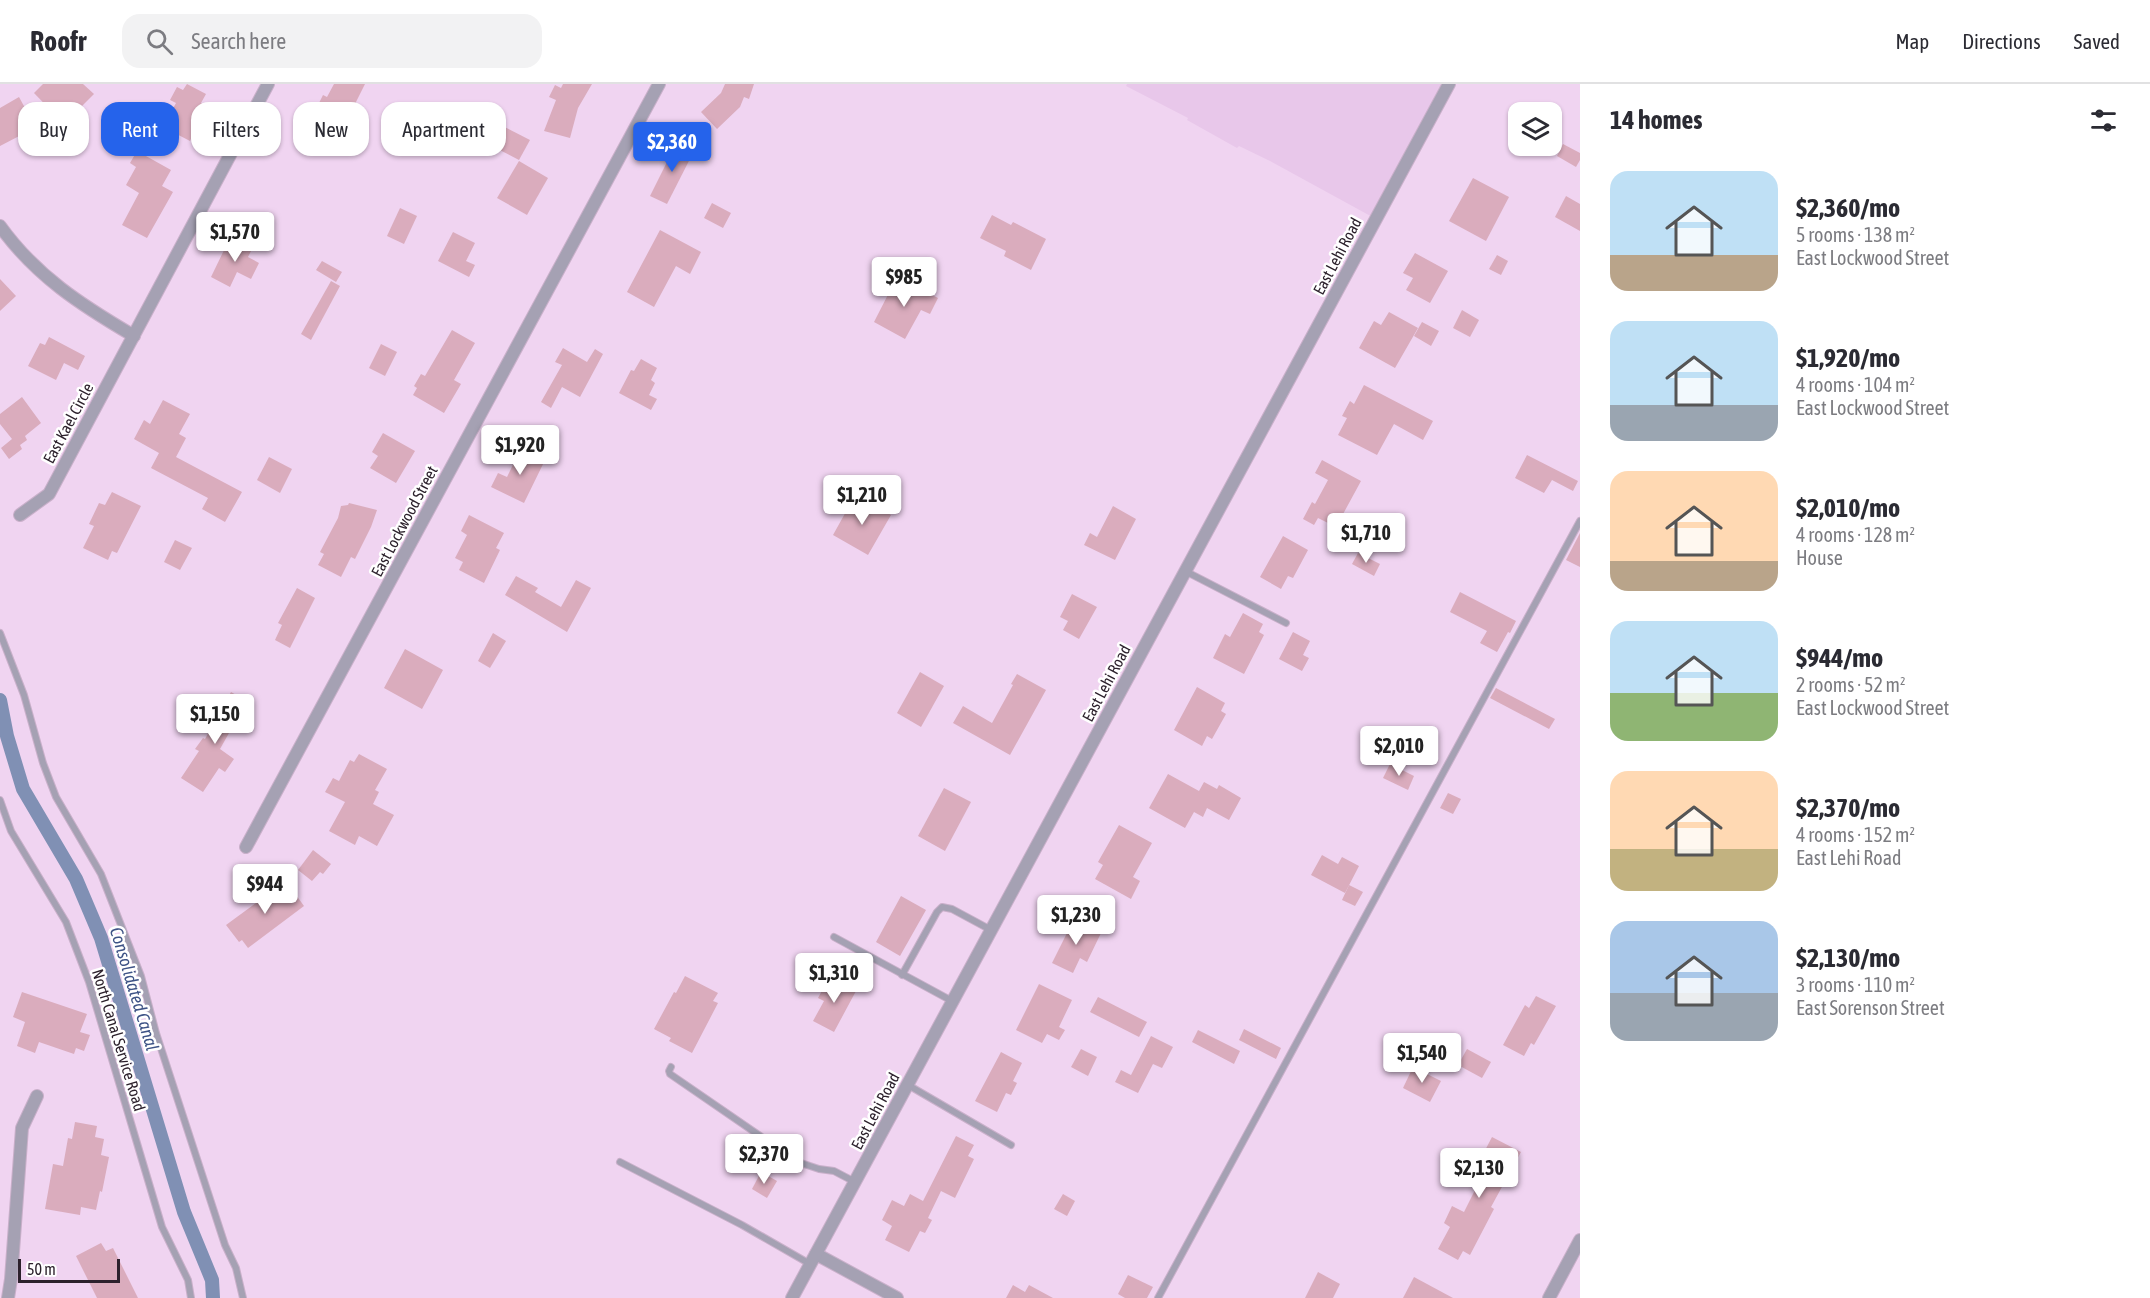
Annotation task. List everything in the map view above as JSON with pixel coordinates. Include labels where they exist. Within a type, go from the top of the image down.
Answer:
[{"type":"street","name":"East Kael Circle","points":[[20,515],[49,494],[268,84]]},
{"type":"street","name":"East Lockwood Street","points":[[246,847],[659,84]]},
{"type":"street","name":"East Lehi Road","points":[[792,1298],[1449,84]]},
{"type":"street","points":[[0,226],[18,250],[58,288],[134,336]]},
{"type":"street","points":[[8,1298],[22,1128],[37,1096]]},
{"type":"street","points":[[1549,1298],[1580,1240]]},
{"type":"street","points":[[813,1259],[897,1298]]},
{"type":"lane","points":[[1158,1298],[1580,521]]},
{"type":"lane","points":[[1185,571],[1286,623]]},
{"type":"lane","points":[[0,633],[24,695],[43,763],[56,797],[101,874],[141,976],[156,1033],[225,1245],[236,1268],[243,1298]]},
{"type":"lane","name":"North Canal Service Road","points":[[0,800],[12,831],[66,922],[85,972],[162,1227],[188,1280],[191,1298]]},
{"type":"lane","points":[[902,975],[937,912],[942,908],[952,909],[991,930]]},
{"type":"lane","points":[[834,937],[952,1001]]},
{"type":"lane","points":[[670,1067],[670,1074],[798,1161],[819,1169],[834,1171],[855,1182]]},
{"type":"lane","points":[[907,1085],[1011,1145]]},
{"type":"lane","points":[[620,1162],[813,1259]]},
{"type":"shaded area","points":[[1127,84],[1449,84],[1376,219],[1270,161],[1239,146],[1237,148],[1187,120],[1188,118],[1126,86]]},
{"type":"building","points":[[43,84],[83,84],[94,94],[86,102],[43,102],[34,93]]},
{"type":"building","points":[[187,84],[206,94],[202,102],[191,102],[190,141],[179,135],[179,102],[170,100],[177,87],[183,90]]},
{"type":"building","points":[[334,84],[365,84],[356,102],[320,102],[323,95],[327,97]]},
{"type":"building","points":[[563,84],[592,84],[578,108],[570,138],[544,131],[556,100],[549,97],[555,85],[561,88]]},
{"type":"building","points":[[725,84],[754,84],[749,99],[744,97],[740,107],[717,129],[701,112],[721,93]]},
{"type":"building","points":[[19,97],[22,102],[18,102],[18,137],[0,146],[0,108]]},
{"type":"building","points":[[506,128],[530,140],[519,160],[506,153]]},
{"type":"building","points":[[677,142],[694,151],[667,204],[650,196]]},
{"type":"building","points":[[1563,144],[1580,153],[1580,160],[1576,167],[1557,156],[1562,156]]},
{"type":"building","points":[[134,156],[146,156],[171,170],[162,186],[173,192],[147,238],[122,225],[139,193],[126,185],[136,167],[130,163]]},
{"type":"building","points":[[519,161],[548,178],[527,215],[497,198]]},
{"type":"building","points":[[1473,178],[1509,197],[1486,241],[1449,221]]},
{"type":"building","points":[[1566,196],[1580,204],[1580,231],[1555,217]]},
{"type":"building","points":[[712,203],[731,213],[723,228],[704,218]]},
{"type":"building","points":[[400,208],[417,216],[404,244],[387,236]]},
{"type":"building","points":[[992,215],[1011,225],[1013,222],[1046,239],[1031,270],[1004,256],[1006,251],[980,238]]},
{"type":"building","points":[[660,230],[701,252],[690,274],[676,266],[654,307],[627,292]]},
{"type":"building","points":[[453,232],[475,243],[466,261],[475,265],[469,277],[438,261]]},
{"type":"building","points":[[238,237],[254,245],[248,257],[259,263],[251,279],[237,272],[230,287],[211,277],[226,246],[232,249]]},
{"type":"building","points":[[1415,253],[1448,271],[1430,303],[1406,290],[1413,278],[1403,273]]},
{"type":"building","points":[[1497,255],[1508,261],[1501,275],[1489,269]]},
{"type":"building","points":[[322,261],[342,272],[336,282],[316,270]]},
{"type":"building","points":[[897,277],[938,298],[930,314],[921,310],[905,339],[874,322]]},
{"type":"building","points":[[0,279],[16,296],[0,311]]},
{"type":"building","points":[[331,281],[340,286],[311,340],[301,334]]},
{"type":"building","points":[[1462,310],[1479,320],[1470,337],[1453,328]]},
{"type":"building","points":[[1389,312],[1418,328],[1395,368],[1359,348],[1374,321],[1381,325]]},
{"type":"building","points":[[1422,322],[1439,331],[1431,346],[1414,336]]},
{"type":"building","points":[[452,330],[475,343],[454,380],[461,384],[444,413],[413,395],[417,388],[414,386],[421,374],[425,376]]},
{"type":"building","points":[[49,337],[85,356],[78,370],[64,363],[56,380],[28,366],[40,343],[45,345]]},
{"type":"building","points":[[381,344],[397,352],[385,376],[369,368]]},
{"type":"building","points":[[563,348],[587,362],[595,349],[603,354],[580,397],[562,387],[551,408],[541,402],[562,365],[555,362]]},
{"type":"building","points":[[641,359],[657,368],[651,380],[655,383],[649,395],[657,399],[651,410],[619,393],[631,370],[634,371]]},
{"type":"building","points":[[1364,385],[1433,421],[1423,440],[1394,424],[1377,455],[1338,435],[1347,418],[1342,416],[1350,401],[1354,404]]},
{"type":"building","points":[[22,397],[41,423],[25,436],[27,440],[20,445],[22,449],[9,459],[1,448],[12,439],[0,424],[0,414]]},
{"type":"building","points":[[163,400],[190,414],[179,434],[186,438],[176,457],[242,492],[225,522],[202,509],[208,498],[151,468],[159,453],[134,439],[144,420],[150,424]]},
{"type":"building","points":[[383,433],[415,451],[396,483],[370,468],[378,456],[372,452]]},
{"type":"building","points":[[521,448],[545,460],[524,503],[491,487],[498,473],[507,477]]},
{"type":"building","points":[[1527,455],[1578,481],[1573,491],[1552,480],[1544,493],[1515,478]]},
{"type":"building","points":[[269,457],[292,469],[280,493],[257,480]]},
{"type":"building","points":[[1322,460],[1361,481],[1336,527],[1318,518],[1314,525],[1303,519],[1312,502],[1315,504],[1328,480],[1315,473]]},
{"type":"building","points":[[112,492],[141,506],[117,553],[112,551],[108,560],[83,548],[94,526],[89,524],[99,503],[105,505]]},
{"type":"building","points":[[853,499],[874,510],[876,506],[891,515],[868,555],[833,535]]},
{"type":"building","points":[[349,503],[377,510],[355,559],[351,557],[341,577],[318,565],[324,554],[320,552],[338,518],[341,506]]},
{"type":"building","points":[[1113,506],[1136,519],[1115,560],[1084,545],[1090,533],[1097,537]]},
{"type":"building","points":[[469,515],[504,533],[496,548],[500,550],[484,583],[459,570],[463,562],[455,558],[467,535],[461,531]]},
{"type":"building","points":[[1580,533],[1580,567],[1566,560]]},
{"type":"building","points":[[1283,536],[1308,550],[1293,578],[1288,576],[1281,589],[1260,577]]},
{"type":"building","points":[[175,540],[192,548],[180,570],[164,562]]},
{"type":"building","points":[[1358,553],[1380,564],[1374,576],[1352,564]]},
{"type":"building","points":[[516,576],[538,588],[535,592],[561,607],[576,580],[591,588],[567,632],[505,595]]},
{"type":"building","points":[[297,588],[315,598],[290,648],[275,640],[282,625],[278,623]]},
{"type":"building","points":[[1460,592],[1516,621],[1497,652],[1480,643],[1487,631],[1450,612]]},
{"type":"building","points":[[1072,594],[1097,607],[1079,639],[1063,630],[1068,621],[1060,617]]},
{"type":"building","points":[[1243,613],[1263,624],[1259,632],[1264,635],[1244,674],[1213,658],[1225,634],[1230,637]]},
{"type":"building","points":[[1293,632],[1310,641],[1303,655],[1309,658],[1302,671],[1279,659]]},
{"type":"building","points":[[493,633],[506,641],[490,668],[478,661]]},
{"type":"building","points":[[405,649],[443,670],[422,709],[384,688]]},
{"type":"building","points":[[920,672],[944,686],[921,727],[897,713]]},
{"type":"building","points":[[1017,674],[1046,690],[1010,755],[953,723],[963,706],[992,723]]},
{"type":"building","points":[[1197,687],[1225,703],[1221,711],[1226,714],[1212,739],[1207,736],[1202,746],[1174,730]]},
{"type":"building","points":[[1496,688],[1555,719],[1549,729],[1490,698]]},
{"type":"building","points":[[231,692],[247,701],[220,749],[234,759],[225,772],[219,768],[203,792],[181,778],[199,751],[195,749],[203,738],[205,739],[217,718],[211,715],[220,700],[225,703]]},
{"type":"building","points":[[359,754],[387,769],[375,790],[379,792],[373,804],[394,815],[377,846],[359,836],[355,845],[329,831],[345,802],[325,792],[333,778],[339,781],[350,760],[354,762]]},
{"type":"building","points":[[1390,764],[1414,776],[1408,790],[1383,778]]},
{"type":"building","points":[[1168,774],[1199,791],[1204,782],[1217,789],[1219,785],[1241,798],[1229,820],[1207,808],[1203,817],[1194,812],[1185,828],[1149,808]]},
{"type":"building","points":[[944,788],[971,802],[945,851],[918,836]]},
{"type":"building","points":[[1448,793],[1461,799],[1453,814],[1440,808]]},
{"type":"building","points":[[1119,825],[1152,843],[1133,877],[1140,881],[1131,899],[1095,879],[1103,865],[1098,862]]},
{"type":"building","points":[[313,850],[331,864],[323,874],[320,872],[312,881],[298,870]]},
{"type":"building","points":[[1322,855],[1338,864],[1342,857],[1359,866],[1345,893],[1311,875]]},
{"type":"building","points":[[286,881],[304,906],[248,948],[242,940],[239,942],[226,925]]},
{"type":"building","points":[[1349,885],[1363,892],[1355,906],[1342,900]]},
{"type":"building","points":[[901,896],[926,910],[900,956],[876,942]]},
{"type":"building","points":[[1074,919],[1101,933],[1087,962],[1080,958],[1073,973],[1052,963]]},
{"type":"building","points":[[685,976],[718,993],[713,1001],[718,1003],[692,1053],[669,1041],[671,1038],[654,1029]]},
{"type":"building","points":[[830,976],[856,991],[834,1032],[813,1021],[824,1001],[818,998]]},
{"type":"building","points":[[1039,984],[1072,1000],[1059,1027],[1065,1030],[1059,1040],[1047,1034],[1042,1043],[1016,1030]]},
{"type":"building","points":[[22,992],[87,1014],[80,1032],[90,1035],[84,1051],[76,1048],[74,1054],[39,1042],[35,1053],[17,1046],[25,1022],[13,1017]]},
{"type":"building","points":[[1536,996],[1556,1006],[1534,1045],[1531,1043],[1524,1056],[1503,1045],[1525,1005],[1529,1008]]},
{"type":"building","points":[[1098,997],[1147,1022],[1139,1037],[1090,1012]]},
{"type":"building","points":[[1244,1029],[1281,1048],[1276,1059],[1239,1040]]},
{"type":"building","points":[[1198,1030],[1240,1051],[1234,1064],[1192,1042]]},
{"type":"building","points":[[1151,1036],[1173,1047],[1162,1068],[1153,1064],[1138,1093],[1115,1082],[1121,1070],[1131,1075]]},
{"type":"building","points":[[1081,1049],[1097,1057],[1088,1076],[1071,1067]]},
{"type":"building","points":[[1467,1049],[1491,1062],[1482,1078],[1458,1065]]},
{"type":"building","points":[[1001,1052],[1022,1063],[1013,1081],[1017,1083],[1011,1095],[1006,1093],[997,1112],[975,1101]]},
{"type":"building","points":[[1413,1067],[1441,1081],[1430,1102],[1403,1088]]},
{"type":"building","points":[[75,1122],[97,1126],[95,1137],[104,1139],[101,1155],[109,1157],[96,1210],[81,1207],[80,1215],[45,1209],[53,1164],[63,1166],[68,1138],[72,1139]]},
{"type":"building","points":[[956,1136],[974,1145],[968,1156],[974,1159],[955,1198],[941,1191],[928,1218],[932,1220],[925,1233],[920,1231],[909,1252],[885,1240],[892,1226],[882,1220],[892,1200],[904,1206],[910,1194],[923,1201]]},
{"type":"building","points":[[1492,1137],[1521,1152],[1491,1207],[1494,1209],[1470,1255],[1463,1251],[1458,1260],[1438,1249],[1450,1227],[1444,1223],[1452,1206],[1464,1212],[1477,1186],[1469,1181]]},
{"type":"building","points":[[761,1172],[777,1181],[767,1198],[752,1189]]},
{"type":"building","points":[[1063,1194],[1075,1201],[1067,1216],[1054,1209]]},
{"type":"building","points":[[101,1243],[106,1251],[113,1248],[138,1298],[97,1298],[76,1256]]},
{"type":"building","points":[[1318,1272],[1340,1284],[1333,1298],[1305,1298]]},
{"type":"building","points":[[1128,1275],[1153,1287],[1147,1298],[1125,1298],[1118,1294]]},
{"type":"building","points":[[1414,1277],[1453,1298],[1403,1298]]},
{"type":"building","points":[[1013,1285],[1025,1292],[1029,1285],[1053,1298],[1006,1298]]},
{"type":"waterway","name":"Consolidated Canal","points":[[0,700],[7,736],[23,789],[76,879],[101,938],[184,1212],[212,1280],[213,1298]]}]
